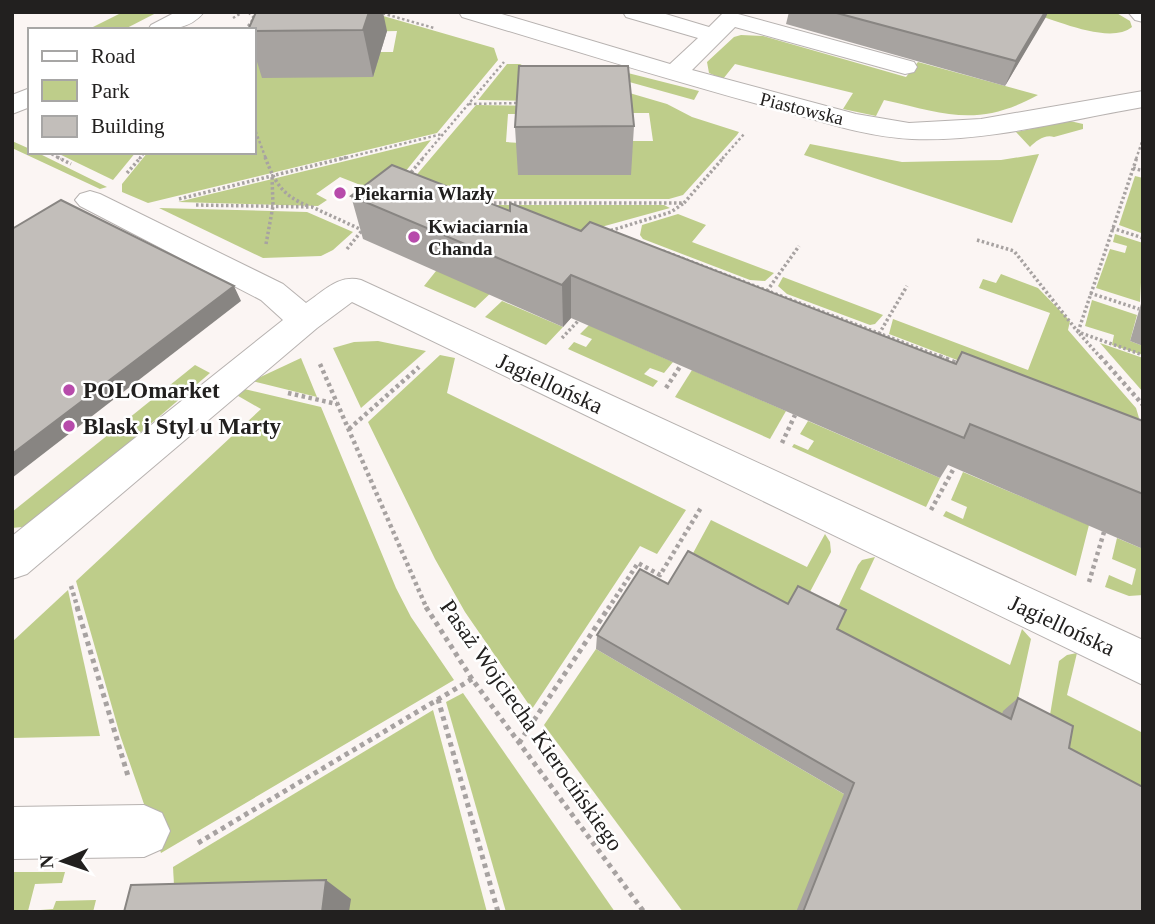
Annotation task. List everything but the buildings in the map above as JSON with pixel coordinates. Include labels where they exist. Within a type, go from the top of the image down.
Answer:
[{"type":"street","points":[[163,28],[193,12]]},
{"type":"street","name":"Piastowska","points":[[470,12],[674,74],[867,125],[907,130],[960,129],[1019,122],[1143,99]]},
{"type":"street","points":[[634,12],[728,22],[905,67]]},
{"type":"street","points":[[674,74],[728,22]]},
{"type":"street","points":[[12,106],[28,97]]},
{"type":"street","points":[[102,207],[272,292],[305,320]]},
{"type":"street","name":"Jagiellońska","points":[[13,562],[305,320],[350,288],[1143,663]]},
{"type":"street","points":[[12,833],[167,839]]},
{"type":"path","points":[[246,28],[254,18],[248,12]]},
{"type":"path","points":[[251,21],[264,21]]},
{"type":"path","points":[[402,183],[511,54]]},
{"type":"path","points":[[469,104],[522,103]]},
{"type":"path","points":[[597,234],[671,212],[684,203],[751,125]]},
{"type":"path","points":[[256,132],[272,176],[288,198],[362,230]]},
{"type":"path","points":[[160,204],[443,134]]},
{"type":"path","points":[[1078,332],[1143,138]]},
{"type":"path","points":[[1133,169],[1143,171]]},
{"type":"path","points":[[272,176],[273,206],[263,258],[272,292]]},
{"type":"path","points":[[481,203],[684,203]]},
{"type":"path","points":[[102,207],[160,204],[313,207]]},
{"type":"path","points":[[344,253],[370,221]]},
{"type":"path","points":[[1112,228],[1143,238]]},
{"type":"path","points":[[610,230],[622,235]]},
{"type":"path","points":[[977,240],[1014,251],[1078,332],[1143,405]]},
{"type":"path","points":[[767,290],[799,246]]},
{"type":"path","points":[[658,249],[967,367]]},
{"type":"path","points":[[879,334],[907,286]]},
{"type":"path","points":[[1090,293],[1139,309]]},
{"type":"path","name":"Pasaż Wojciecha Kierocińskiego","points":[[305,320],[316,354],[430,617],[472,679],[644,912]]},
{"type":"path","points":[[560,341],[578,321]]},
{"type":"path","points":[[1078,332],[1143,355]]},
{"type":"path","points":[[349,429],[453,337]]},
{"type":"path","points":[[659,398],[681,365]]},
{"type":"path","points":[[778,450],[795,415]]},
{"type":"path","points":[[519,743],[638,563],[660,575],[727,467]]},
{"type":"path","points":[[928,516],[954,468]]},
{"type":"path","points":[[1088,585],[1104,532]]},
{"type":"path","points":[[71,586],[167,839],[472,679]]},
{"type":"path","points":[[438,699],[498,912]]},
{"type":"green space","points":[[123,12],[158,12],[127,28],[91,28]]},
{"type":"green space","points":[[1028,12],[1115,12],[1130,21],[1132,27],[1122,32],[1095,32]]},
{"type":"green space","points":[[373,13],[494,48],[498,60],[437,133],[148,203],[122,192],[122,184],[146,154],[256,154],[254,24],[366,52],[393,52],[397,31],[347,32]]},
{"type":"green space","points":[[763,36],[906,77],[918,62],[1038,95],[997,112],[979,115],[944,113],[884,100],[876,116],[843,109],[853,93],[735,64],[723,79],[709,73],[707,62],[734,37]]},
{"type":"green space","points":[[507,64],[520,64],[558,84],[548,101],[478,100]]},
{"type":"green space","points":[[616,70],[699,91],[694,100],[597,73]]},
{"type":"green space","points":[[609,87],[667,104],[692,117],[739,132],[683,195],[669,199],[396,199],[476,105],[548,106],[562,114],[508,114],[506,142],[520,143],[518,175],[631,175],[628,141],[653,141],[649,113],[593,113]]},
{"type":"green space","points":[[1070,121],[1083,124],[1083,129],[1044,137],[1030,147],[1016,132]]},
{"type":"green space","points":[[431,140],[383,199],[368,188],[340,177],[316,194],[327,200],[318,206],[178,202]]},
{"type":"green space","points":[[12,141],[28,148],[28,154],[40,154],[107,187],[100,189],[12,148]]},
{"type":"green space","points":[[810,144],[902,162],[1001,160],[1039,154],[1012,223],[804,155]]},
{"type":"green space","points":[[59,154],[134,154],[113,180]]},
{"type":"green space","points":[[1135,176],[1143,178],[1141,233],[1119,225]]},
{"type":"green space","points":[[405,205],[664,205],[670,208],[543,243],[475,308],[424,286],[440,266]]},
{"type":"green space","points":[[159,208],[307,212],[353,232],[333,250],[321,256],[263,258]]},
{"type":"green space","points":[[678,214],[706,225],[692,242],[774,273],[765,281],[750,280],[643,239],[640,235],[642,225]]},
{"type":"green space","points":[[1115,234],[1143,243],[1140,302],[1096,288],[1110,249],[1125,253],[1127,246],[1113,242]]},
{"type":"green space","points":[[1001,274],[1038,288],[1070,321],[1068,330],[1136,408],[1139,418],[1133,422],[1119,422],[889,334],[893,319],[1028,370],[1050,313],[979,288],[983,279],[996,283]]},
{"type":"green space","points":[[783,277],[883,315],[875,324],[870,325],[787,294],[778,286]]},
{"type":"green space","points":[[1092,300],[1137,315],[1130,341],[1143,346],[1143,355],[1112,345],[1114,335],[1085,326]]},
{"type":"green space","points":[[502,301],[563,327],[546,345],[485,317]]},
{"type":"green space","points":[[589,325],[673,362],[664,373],[650,368],[644,374],[658,381],[653,387],[568,349],[574,342],[586,347],[592,339],[580,334]]},
{"type":"green space","points":[[378,341],[426,351],[361,408],[333,348],[354,342]]},
{"type":"green space","points":[[1100,343],[1143,358],[1143,392]]},
{"type":"green space","points":[[440,355],[455,358],[447,393],[686,510],[657,554],[640,546],[532,709],[465,612],[435,559],[368,422]]},
{"type":"green space","points":[[301,358],[317,397],[252,381]]},
{"type":"green space","points":[[195,365],[210,373],[41,518],[22,527],[12,528],[12,512]]},
{"type":"green space","points":[[692,370],[786,411],[770,439],[675,397]]},
{"type":"green space","points":[[240,388],[321,407],[396,588],[411,617],[454,680],[161,853],[120,735],[76,581],[261,409],[233,393]]},
{"type":"green space","points":[[808,421],[940,478],[926,507],[792,447],[794,444],[808,450],[814,441],[800,434]]},
{"type":"green space","points":[[963,472],[1089,525],[1076,576],[943,516],[946,511],[963,519],[967,507],[951,500]]},
{"type":"green space","points":[[711,520],[807,567],[825,534],[830,542],[831,552],[802,607],[782,619],[685,568]]},
{"type":"green space","points":[[1117,538],[1143,549],[1143,595],[1129,596],[1105,587],[1109,575],[1132,585],[1136,569],[1112,559]]},
{"type":"green space","points":[[875,557],[860,589],[1010,665],[1022,629],[1031,639],[1014,717],[996,731],[829,644],[831,622],[858,565],[862,560]]},
{"type":"green space","points":[[68,590],[100,736],[12,738],[12,642]]},
{"type":"green space","points":[[596,649],[931,845],[796,912],[683,912],[544,725]]},
{"type":"green space","points":[[1077,653],[1067,695],[1143,733],[1143,808],[1047,733],[1059,661],[1067,655]]},
{"type":"green space","points":[[463,693],[615,912],[506,912],[446,702]]},
{"type":"green space","points":[[433,710],[487,912],[349,912],[175,903],[173,867]]},
{"type":"green space","points":[[12,872],[65,872],[62,883],[35,884],[28,911],[53,909],[56,901],[96,900],[93,912],[12,912]]},
{"type":"place","name":"Piekarnia Wlazły","points":[[340,193]]},
{"type":"place","name":"Kwiaciarnia Chanda","points":[[414,237]]},
{"type":"place","name":"POLOmarket","points":[[69,390]]},
{"type":"place","name":"Blask i Styl u Marty","points":[[69,426]]}]
